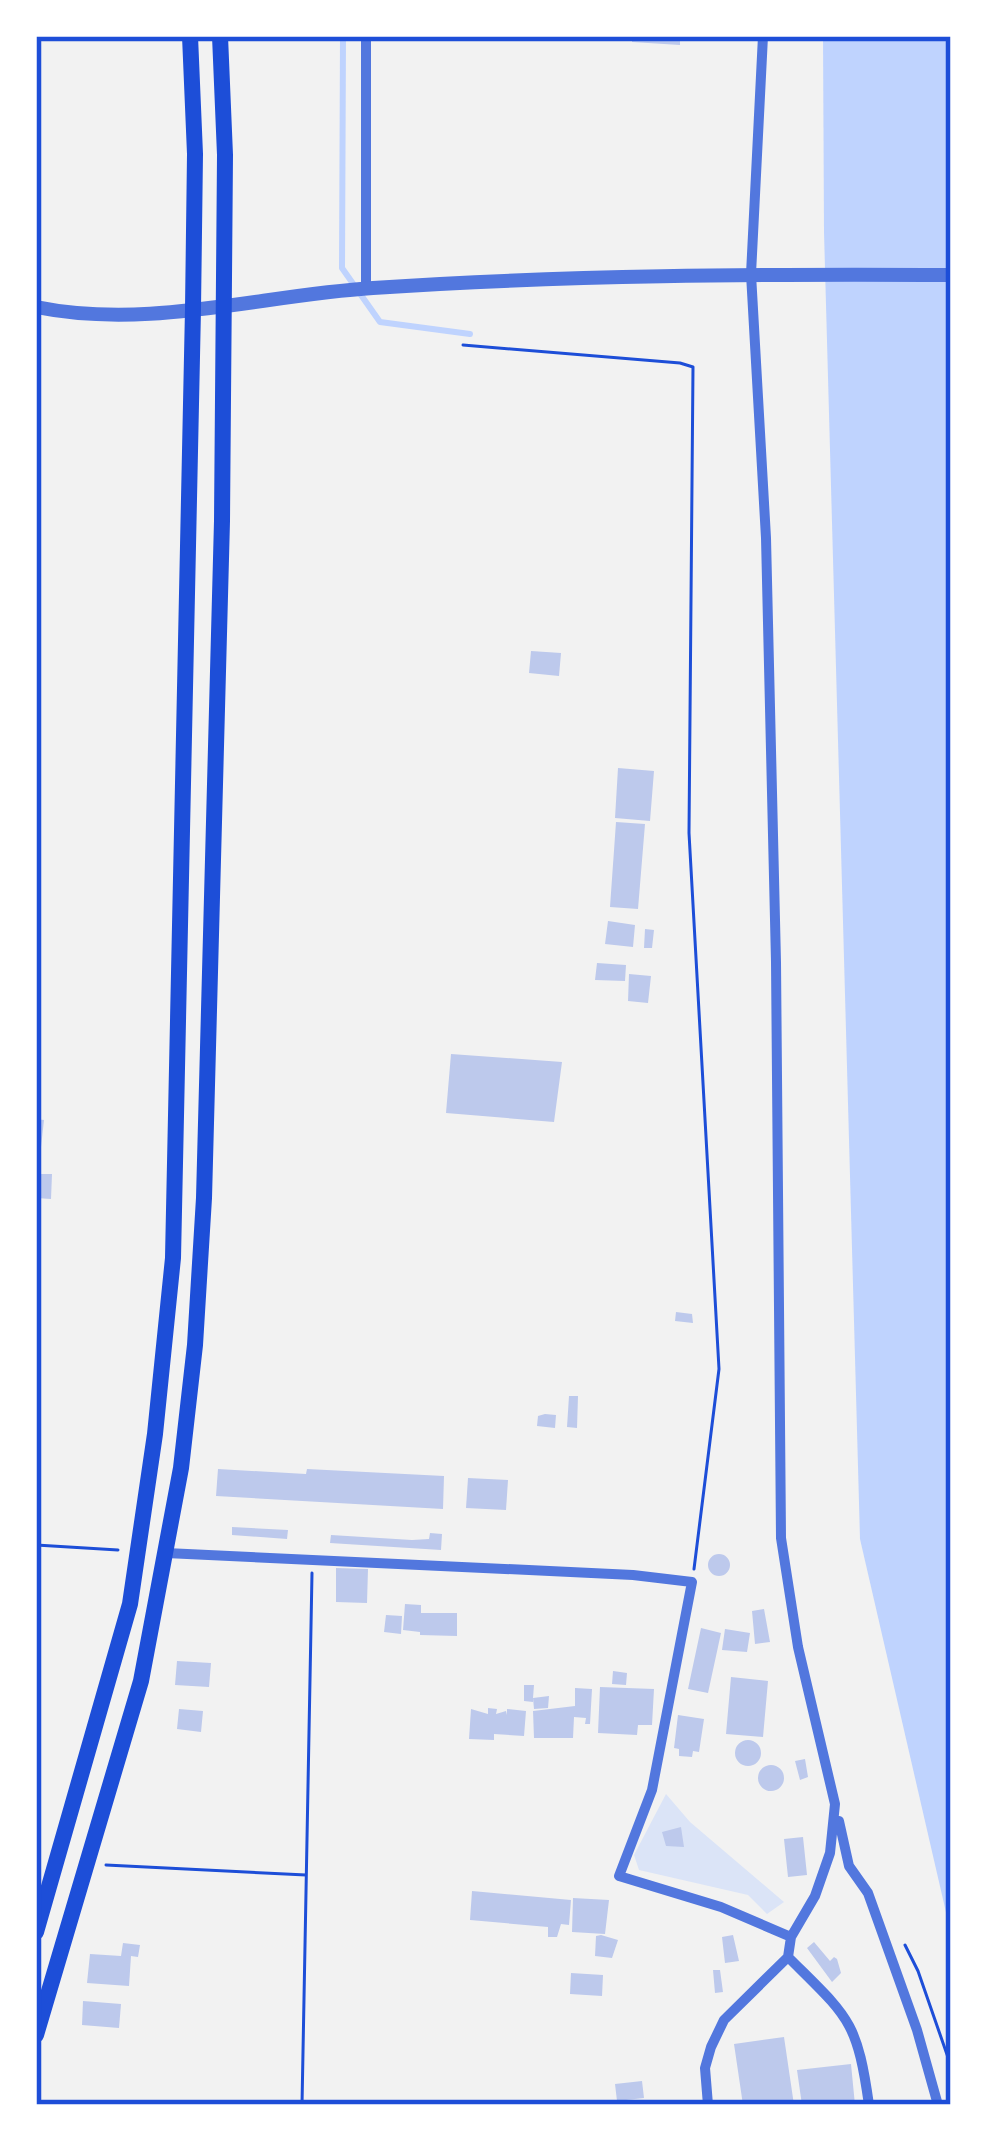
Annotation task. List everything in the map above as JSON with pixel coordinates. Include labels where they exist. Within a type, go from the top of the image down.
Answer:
[{"type":"main road","points":[[36,1932],[118,1647],[139,1551],[178,1194],[194,310],[190,36]]},
{"type":"main road","points":[[36,2035],[141,1681],[166,1553],[190,1386],[204,1198],[224,308],[220,36]]},
{"type":"street","points":[[366,36],[366,288]]},
{"type":"street","points":[[763,36],[751,274],[766,538],[776,962],[781,1538],[797,1647],[849,1866],[868,1893],[938,2105]]},
{"type":"street","points":[[36,307],[108,317],[224,308],[366,288],[491,280],[951,275]]},
{"type":"street","points":[[166,1553],[633,1574],[692,1582],[652,1790],[619,1876],[721,1906],[791,1936]]},
{"type":"street","points":[[708,2105],[705,2068],[715,2038],[724,2020],[788,1957],[791,1936],[815,1896],[830,1853],[836,1804]]},
{"type":"street","points":[[788,1957],[848,2017],[862,2049],[869,2105]]},
{"type":"path","points":[[463,344],[680,363],[693,368],[689,833],[719,1369],[692,1582]]},
{"type":"path","points":[[36,1545],[139,1551]]},
{"type":"path","points":[[302,2105],[314,1598],[310,1559]]},
{"type":"path","points":[[88,1864],[308,1875]]},
{"type":"shaded area","points":[[666,1794],[690,1822],[784,1902],[767,1914],[748,1895],[639,1870],[634,1855]]},
{"type":"water","points":[[823,36],[951,36],[951,1934],[860,1539],[824,232]]},
{"type":"building","points":[[632,36],[680,36],[680,45],[632,42]]},
{"type":"building","points":[[531,651],[561,653],[559,676],[529,673]]},
{"type":"building","points":[[618,768],[654,771],[650,821],[615,818]]},
{"type":"building","points":[[616,822],[645,824],[638,909],[610,907]]},
{"type":"building","points":[[608,921],[635,925],[633,947],[605,944]]},
{"type":"building","points":[[645,929],[654,930],[652,948],[644,948]]},
{"type":"building","points":[[597,963],[626,965],[625,981],[595,980]]},
{"type":"building","points":[[629,974],[651,976],[648,1003],[628,1001]]},
{"type":"building","points":[[451,1054],[562,1062],[554,1122],[446,1113]]},
{"type":"building","points":[[36,1119],[44,1120],[41,1147],[36,1147]]},
{"type":"building","points":[[36,1174],[52,1174],[51,1199],[36,1198]]},
{"type":"building","points":[[676,1312],[692,1314],[693,1323],[675,1321]]},
{"type":"building","points":[[569,1396],[578,1396],[577,1428],[567,1427]]},
{"type":"building","points":[[556,1415],[555,1428],[537,1426],[538,1416]]},
{"type":"building","points":[[218,1469],[444,1476],[443,1509],[216,1496]]},
{"type":"building","points":[[468,1478],[508,1480],[506,1510],[466,1508]]},
{"type":"building","points":[[232,1527],[288,1530],[287,1539],[232,1535]]},
{"type":"building","points":[[430,1533],[442,1534],[441,1550],[330,1543],[331,1535],[412,1540],[429,1539]]},
{"type":"building","points":[[719,1554],[730,1565],[719,1576],[708,1565]]},
{"type":"building","points":[[336,1568],[368,1569],[367,1603],[336,1602]]},
{"type":"building","points":[[405,1604],[421,1605],[421,1613],[457,1613],[457,1636],[403,1630]]},
{"type":"building","points":[[764,1609],[770,1642],[755,1644],[752,1611]]},
{"type":"building","points":[[386,1615],[402,1616],[401,1634],[384,1632]]},
{"type":"building","points":[[701,1628],[721,1633],[708,1693],[688,1689]]},
{"type":"building","points":[[725,1629],[750,1633],[747,1652],[722,1650]]},
{"type":"building","points":[[177,1661],[211,1663],[209,1687],[175,1685]]},
{"type":"building","points":[[613,1671],[627,1673],[626,1685],[612,1684]]},
{"type":"building","points":[[731,1677],[768,1681],[763,1737],[726,1734]]},
{"type":"building","points":[[524,1685],[534,1685],[533,1702],[524,1701]]},
{"type":"building","points":[[600,1687],[654,1689],[652,1725],[638,1725],[637,1735],[598,1733]]},
{"type":"building","points":[[575,1688],[592,1689],[590,1724],[585,1724],[586,1718],[574,1717],[573,1738],[534,1738],[533,1711],[575,1706]]},
{"type":"building","points":[[549,1696],[548,1708],[534,1709],[533,1698]]},
{"type":"building","points":[[488,1708],[507,1715],[507,1709],[526,1711],[524,1736],[494,1734],[494,1740],[469,1739],[471,1709],[488,1714]]},
{"type":"building","points":[[179,1709],[203,1711],[201,1732],[177,1729]]},
{"type":"building","points":[[678,1715],[704,1719],[699,1752],[693,1751],[692,1757],[679,1756],[679,1749],[674,1748]]},
{"type":"building","points":[[748,1740],[761,1753],[748,1766],[735,1753]]},
{"type":"building","points":[[805,1759],[808,1777],[800,1780],[795,1761]]},
{"type":"building","points":[[771,1765],[784,1778],[771,1791],[758,1778]]},
{"type":"building","points":[[681,1827],[684,1847],[666,1846],[662,1832]]},
{"type":"building","points":[[803,1837],[807,1875],[788,1877],[784,1839]]},
{"type":"building","points":[[472,1891],[571,1900],[569,1925],[561,1924],[557,1937],[548,1937],[548,1927],[470,1920]]},
{"type":"building","points":[[573,1898],[609,1900],[605,1934],[572,1932]]},
{"type":"building","points":[[733,1935],[739,1961],[725,1963],[722,1937]]},
{"type":"building","points":[[596,1936],[618,1940],[612,1958],[595,1956]]},
{"type":"building","points":[[814,1942],[830,1961],[837,1959],[841,1973],[832,1982],[807,1948]]},
{"type":"building","points":[[123,1943],[140,1945],[138,1957],[131,1956],[129,1986],[87,1983],[90,1954],[121,1956]]},
{"type":"building","points":[[713,1970],[720,1970],[723,1992],[715,1993]]},
{"type":"building","points":[[571,1973],[603,1975],[602,1996],[570,1994]]},
{"type":"building","points":[[83,2001],[121,2004],[119,2028],[82,2025]]},
{"type":"building","points":[[784,2037],[794,2105],[743,2105],[734,2044]]},
{"type":"building","points":[[851,2064],[855,2105],[802,2105],[797,2070]]},
{"type":"building","points":[[642,2081],[644,2098],[617,2101],[615,2084]]},
{"type":"waterway","points":[[343,36],[342,268],[380,322],[470,334]]}]
